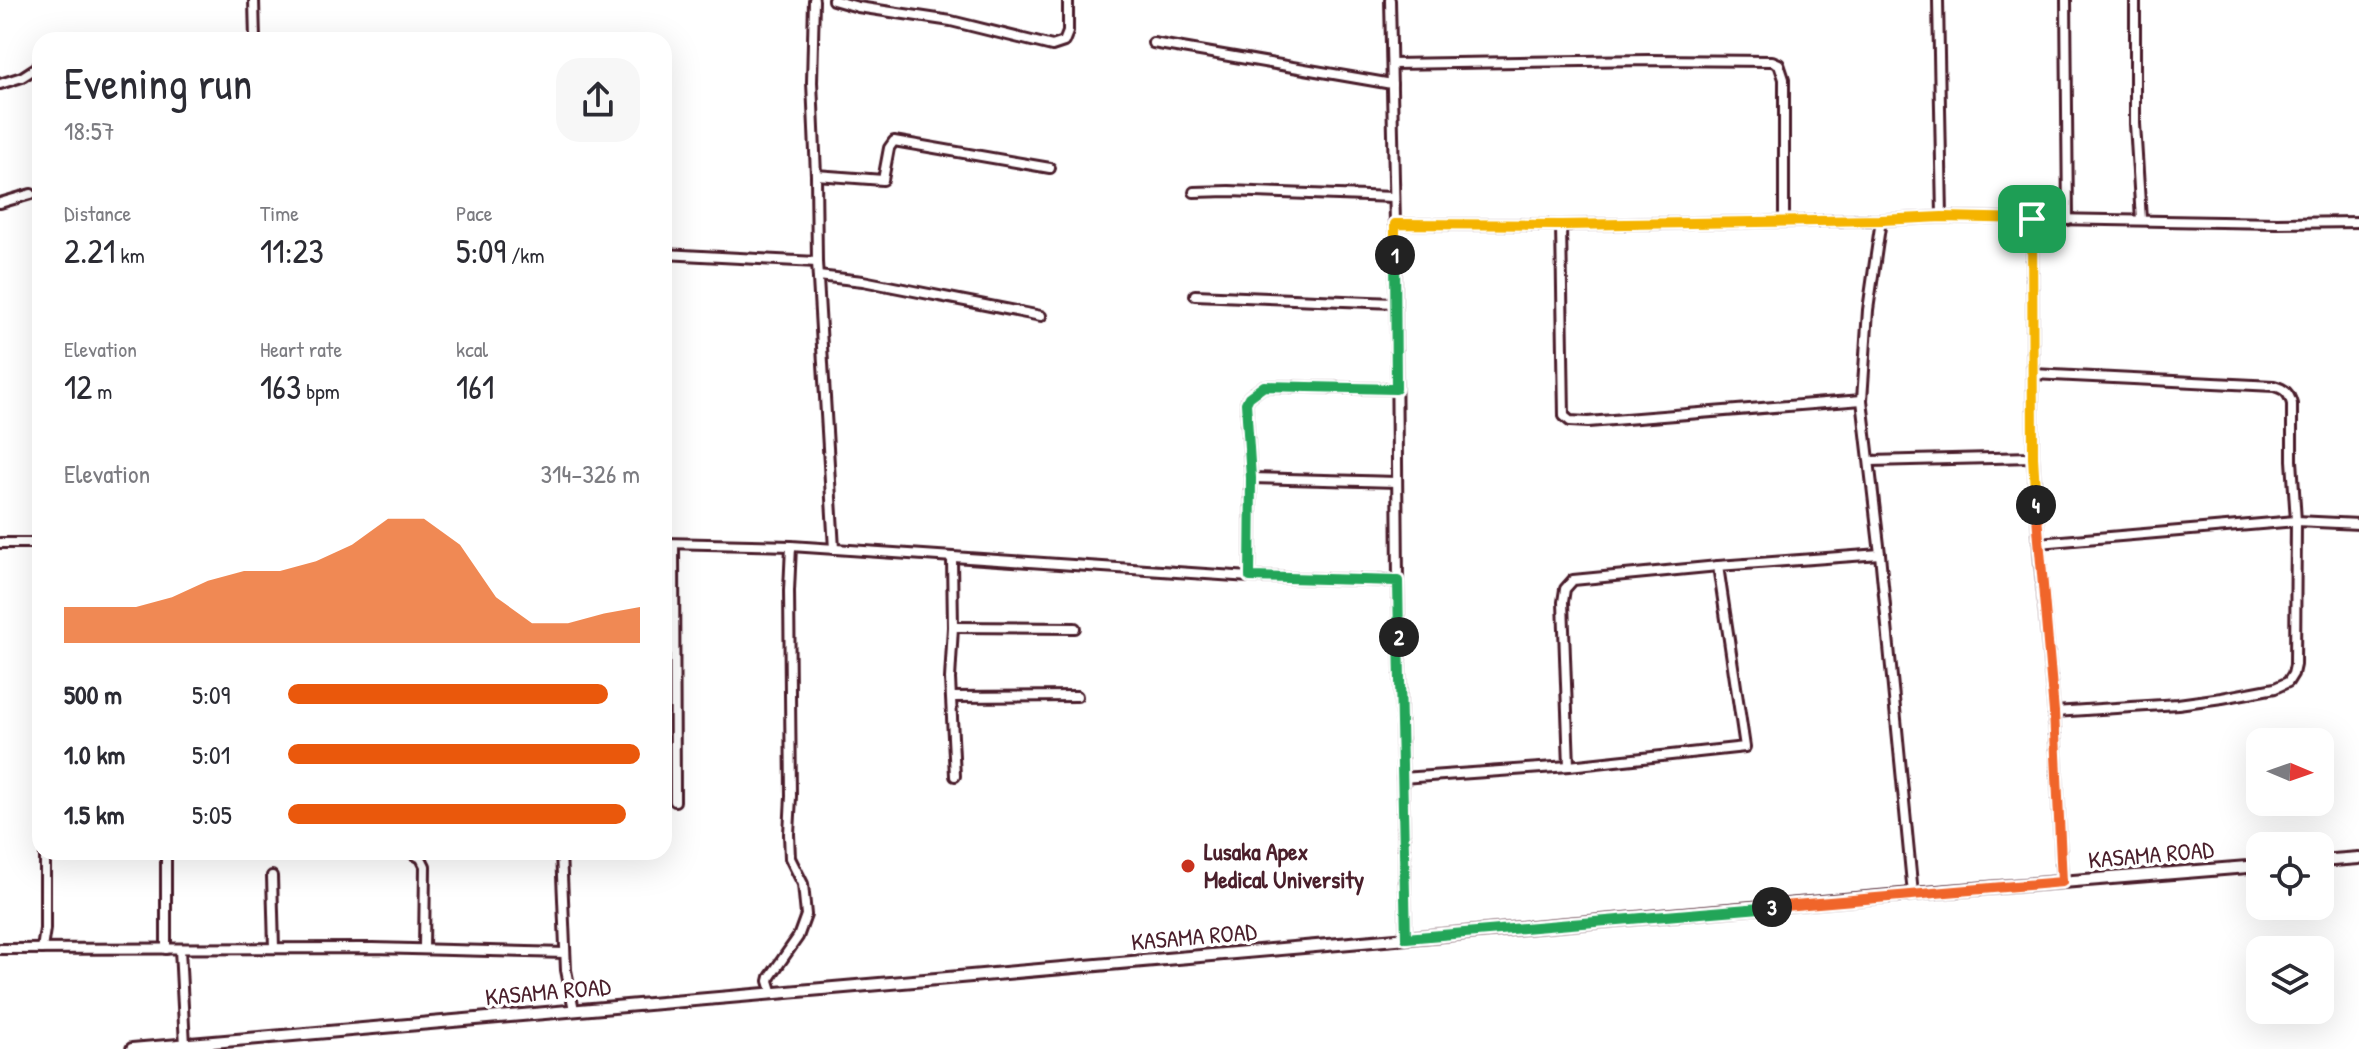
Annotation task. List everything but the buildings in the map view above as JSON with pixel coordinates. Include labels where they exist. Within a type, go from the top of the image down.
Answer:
[{"type":"street","points":[[254,0],[255,32]]},
{"type":"street","points":[[814,0],[812,82],[817,262],[834,549]]},
{"type":"street","points":[[833,0],[858,7],[951,21],[1052,46],[1064,42],[1068,32],[1068,0]]},
{"type":"street","points":[[1390,0],[1406,938]]},
{"type":"street","points":[[1938,0],[1942,217]]},
{"type":"street","points":[[2066,0],[2068,220]]},
{"type":"street","points":[[2135,0],[2135,103],[2141,220]]},
{"type":"street","points":[[1153,43],[1392,84]]},
{"type":"street","points":[[1392,64],[1772,61],[1779,64],[1784,79],[1784,221]]},
{"type":"street","points":[[0,84],[32,71]]},
{"type":"street","points":[[816,175],[883,180],[889,148],[894,141],[1050,168]]},
{"type":"street","points":[[1194,192],[1394,197]]},
{"type":"street","points":[[0,203],[31,194]]},
{"type":"street","points":[[1395,224],[1561,225],[1942,217],[2359,222]]},
{"type":"street","points":[[2032,219],[2033,457],[2054,712],[2062,882]]},
{"type":"street","points":[[1881,220],[1868,310],[1862,400],[1913,894]]},
{"type":"street","points":[[1561,225],[1564,416],[1570,421],[1862,400]]},
{"type":"street","points":[[672,254],[817,262]]},
{"type":"street","points":[[818,276],[863,281],[1041,316]]},
{"type":"street","points":[[1195,295],[1395,303]]},
{"type":"street","points":[[2033,374],[2284,389],[2292,404],[2296,521],[2295,665],[2288,682],[2201,702],[2054,712]]},
{"type":"street","points":[[1250,577],[1251,478],[1246,403],[1249,397],[1264,386],[1396,389]]},
{"type":"street","points":[[1870,461],[2033,457]]},
{"type":"street","points":[[1251,478],[1397,482]]},
{"type":"street","points":[[2039,543],[2296,521],[2359,524]]},
{"type":"street","points":[[0,543],[32,543]]},
{"type":"street","points":[[672,544],[791,546],[1250,577],[1398,581]]},
{"type":"street","points":[[773,994],[770,977],[798,937],[806,915],[803,884],[790,858],[789,834],[791,546]]},
{"type":"street","points":[[1569,766],[1563,602],[1565,589],[1573,580],[1880,554]]},
{"type":"street","points":[[952,558],[950,679],[955,776]]},
{"type":"street","points":[[1402,778],[1569,766],[1745,747],[1718,566]]},
{"type":"street","points":[[953,627],[1075,628]]},
{"type":"street","points":[[672,672],[675,801]]},
{"type":"street","points":[[952,697],[1077,696]]},
{"type":"street","points":[[2334,860],[2359,858]]},
{"type":"street","points":[[42,949],[45,860]]},
{"type":"street","points":[[166,860],[166,949]]},
{"type":"street","points":[[422,860],[425,866],[424,949]]},
{"type":"street","points":[[561,860],[565,953],[574,1010]]},
{"type":"street","name":"KASAMA ROAD","points":[[132,1049],[2246,867]]},
{"type":"street","points":[[272,876],[274,948]]},
{"type":"street","points":[[0,949],[424,949],[565,953]]},
{"type":"street","points":[[180,949],[185,1045]]},
{"type":"place","name":"Lusaka Apex Medical University","points":[[1188,866]]},
{"type":"route","points":[[1942,217],[2032,219],[2033,457],[2054,712],[2062,882],[1406,938],[1398,581],[1250,577],[1251,478],[1246,403],[1264,386],[1396,389],[1395,224],[1561,225],[1942,217]]}]
